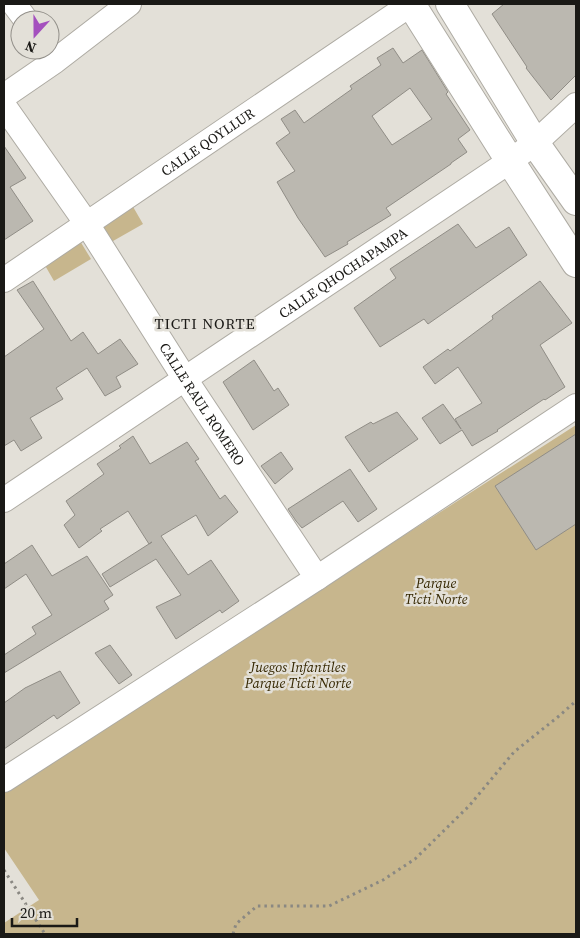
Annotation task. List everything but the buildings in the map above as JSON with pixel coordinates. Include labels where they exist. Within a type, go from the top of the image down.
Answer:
[{"type":"main road","points":[[411,4],[576,263]]},
{"type":"main road","points":[[450,4],[535,143],[576,201]]},
{"type":"street","points":[[60,50],[129,4]]},
{"type":"street","name":"CALLE QOYLLUR","points":[[4,280],[411,4]]},
{"type":"street","points":[[4,96],[46,60]]},
{"type":"street","name":"CALLE QHOCHAPAMPA","points":[[4,500],[510,161],[535,143],[576,105]]},
{"type":"street","name":"CALLE RAUL ROMERO","points":[[4,106],[87,224],[185,379],[317,578]]},
{"type":"street","points":[[4,780],[317,578],[576,406]]},
{"type":"path","points":[[233,934],[236,924],[256,906],[329,906],[383,880],[415,859],[469,806],[514,752],[576,701]]},
{"type":"path","points":[[4,870],[45,934]]},
{"type":"green space","points":[[132,205],[143,224],[106,245],[95,227]]},
{"type":"green space","points":[[80,241],[91,259],[54,281],[43,262]]},
{"type":"green space","points":[[576,425],[576,934],[4,934],[4,923],[39,900],[4,848],[4,792]]},
{"type":"district","name":"TICTI NORTE","points":[[205,324]]},
{"type":"park label","name":"Parque Ticti Norte","points":[[436,592]]},
{"type":"park label","name":"Juegos Infantiles Parque Ticti Norte","points":[[298,676]]}]
